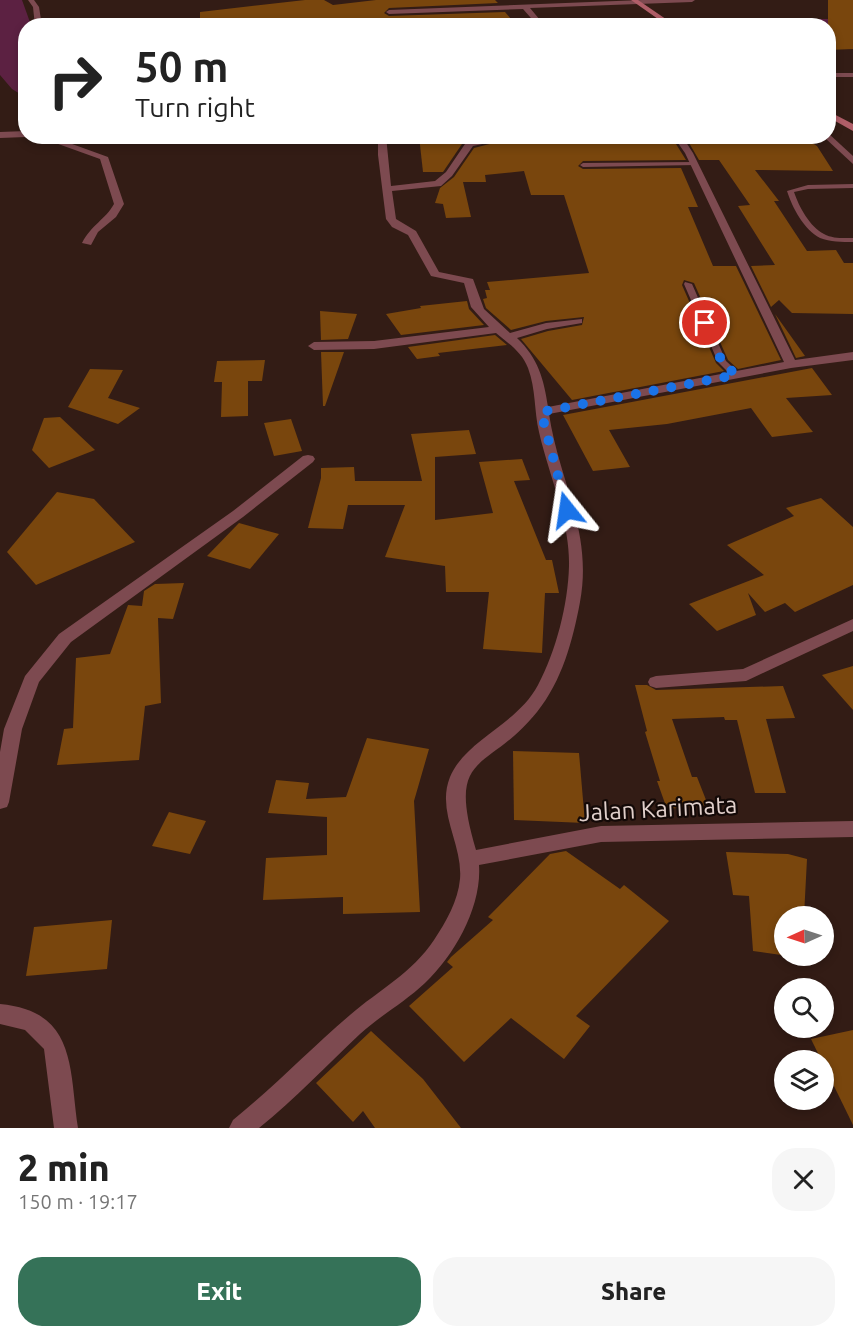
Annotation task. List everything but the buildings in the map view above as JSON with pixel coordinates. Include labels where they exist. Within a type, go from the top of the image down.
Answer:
[{"type":"main road","points":[[635,2],[661,18]]},
{"type":"main road","points":[[836,118],[853,128]]},
{"type":"street","points":[[32,0],[38,18]]},
{"type":"street","points":[[404,0],[409,11]]},
{"type":"street","points":[[389,12],[399,15],[409,11],[524,6],[536,3],[692,0]]},
{"type":"street","points":[[524,6],[535,18]]},
{"type":"street","points":[[836,76],[851,77]]},
{"type":"street","points":[[0,135],[18,134]]},
{"type":"street","points":[[63,144],[104,158],[119,204],[113,215],[93,230],[87,243]]},
{"type":"street","points":[[241,1128],[279,1098],[359,1022],[420,974],[458,922],[468,892],[468,859],[455,816],[456,788],[460,774],[476,755],[514,726],[536,703],[547,685],[561,645],[577,570],[573,533],[541,412],[539,387],[530,361],[478,308],[469,281],[433,272],[412,233],[396,225],[391,219],[382,144]]},
{"type":"street","points":[[387,189],[438,184],[449,174],[470,144]]},
{"type":"street","points":[[682,144],[694,164],[791,364]]},
{"type":"street","points":[[836,144],[853,161]]},
{"type":"street","points":[[314,346],[374,345],[504,333],[578,321]]},
{"type":"street","points":[[541,412],[791,364],[853,356]]},
{"type":"street","points":[[0,802],[13,729],[31,680],[65,638],[238,514],[308,459]]},
{"type":"street","points":[[656,682],[746,675],[853,624]]},
{"type":"street","name":"Jalan Karimata","points":[[468,859],[601,834],[853,829]]},
{"type":"street","points":[[0,1014],[18,1016],[36,1023],[51,1039],[55,1047],[66,1128]]},
{"type":"lane","points":[[583,165],[694,164]]},
{"type":"lane","points":[[853,186],[808,187],[790,191],[811,228],[821,237],[831,240],[853,240]]},
{"type":"lane","points":[[688,284],[722,362],[736,375]]},
{"type":"shaded area","points":[[0,0],[22,0],[28,18],[18,18],[18,93],[0,75]]},
{"type":"shaded area","points":[[836,19],[853,19],[836,24]]},
{"type":"route","points":[[567,510],[541,412],[736,375],[722,362],[705,323]]}]
